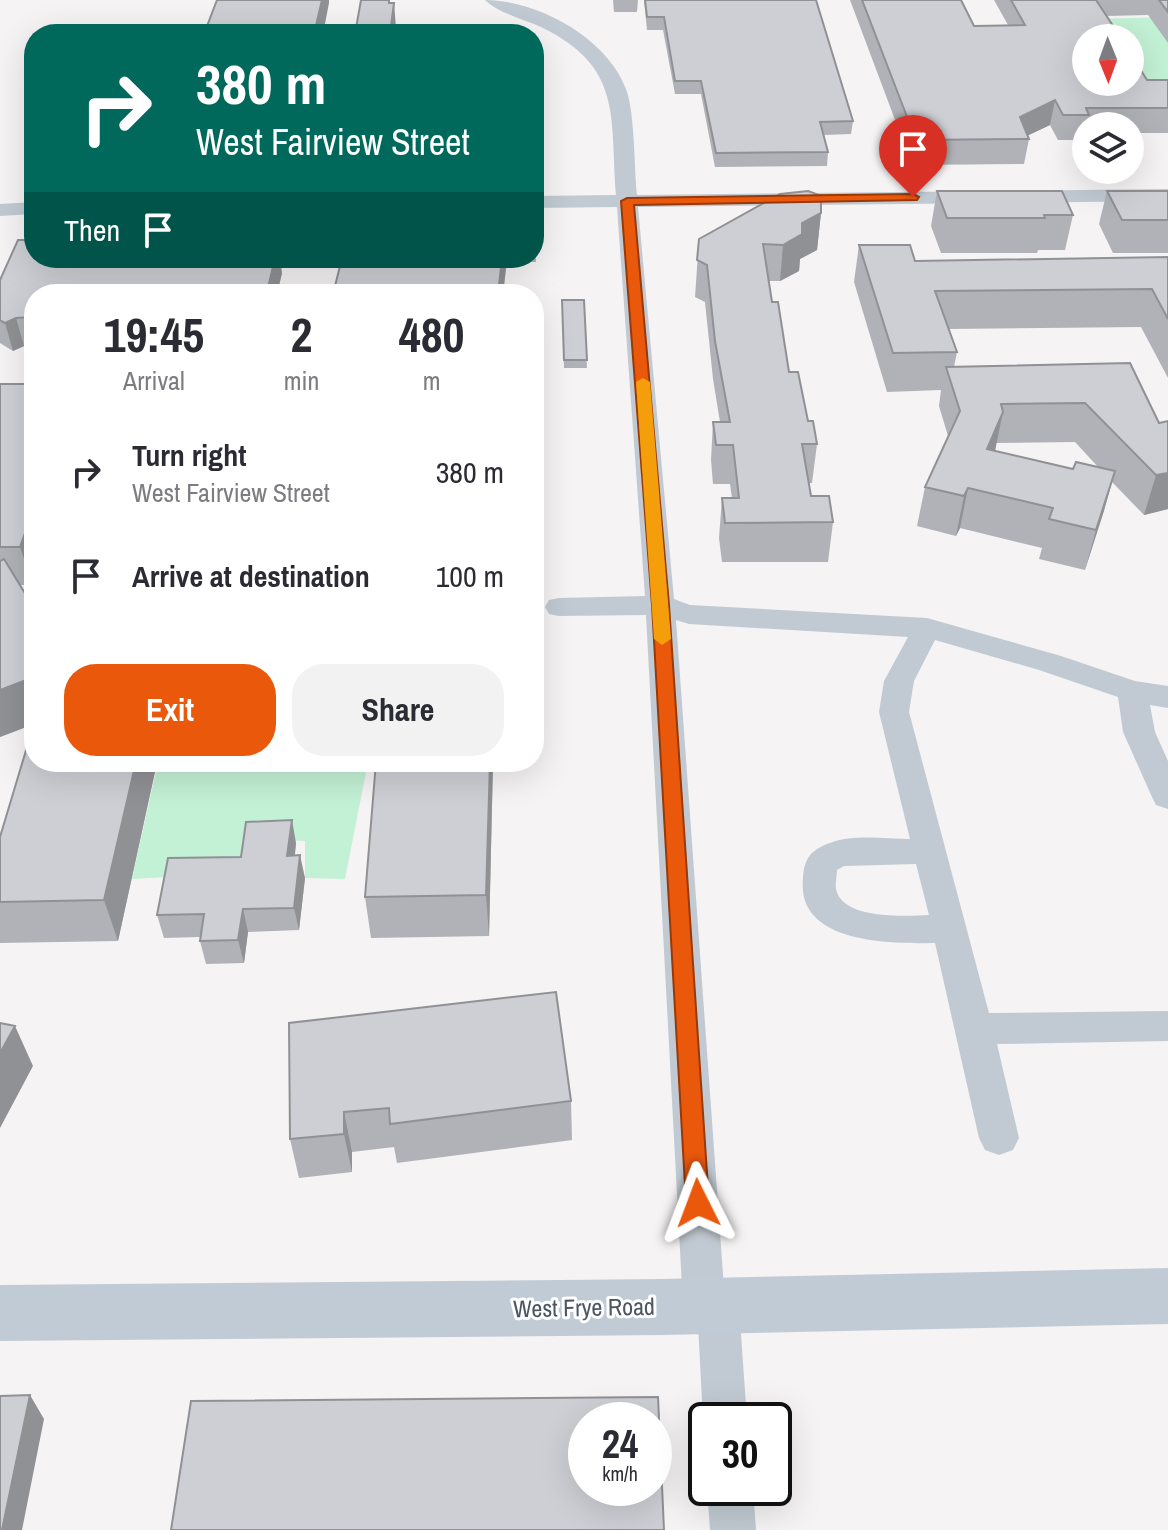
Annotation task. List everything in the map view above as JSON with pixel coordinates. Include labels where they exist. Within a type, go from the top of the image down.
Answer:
[{"type":"street","points":[[494,0],[574,38],[608,70],[618,92],[660,605],[711,1306],[723,1402]]},
{"type":"street","points":[[544,202],[1168,195]]},
{"type":"street","points":[[0,210],[24,209]]},
{"type":"street","points":[[559,607],[660,605],[689,614],[927,628],[1050,663],[1132,691],[1168,697]]},
{"type":"street","points":[[927,628],[899,681],[894,712],[951,929],[999,1138]]},
{"type":"street","points":[[1132,691],[1139,732],[1168,797]]},
{"type":"street","points":[[931,851],[839,853],[821,863],[816,882],[825,907],[840,919],[861,925],[903,929],[951,929]]},
{"type":"street","points":[[975,1029],[1168,1026]]},
{"type":"street","name":"West Frye Road","points":[[0,1313],[711,1306],[1168,1296]]},
{"type":"street","points":[[731,1506],[733,1530]]},
{"type":"green space","points":[[1168,17],[1168,100],[1144,87],[1144,24],[1096,24],[1093,19]]},
{"type":"green space","points":[[156,772],[366,772],[345,879],[305,878],[305,841],[243,839],[238,873],[132,879]]},
{"type":"building","points":[[217,0],[322,0],[316,24],[208,24]]},
{"type":"building","points":[[361,0],[389,0],[389,3],[394,3],[391,24],[357,24]]},
{"type":"building","points":[[645,0],[816,0],[853,121],[820,122],[828,152],[716,153],[701,81],[675,81],[664,17],[647,17]]},
{"type":"building","points":[[862,0],[961,0],[974,26],[1025,25],[1011,0],[1096,0],[1112,24],[1072,24],[1072,96],[1144,96],[1144,75],[1147,80],[1168,80],[1168,108],[1086,108],[1088,112],[1063,115],[1055,100],[1020,117],[1029,139],[916,140]]},
{"type":"building","points":[[1159,0],[1168,0],[1168,12]]},
{"type":"building","points":[[808,191],[821,196],[821,213],[802,223],[802,234],[783,245],[763,244],[772,302],[778,302],[789,372],[798,372],[808,421],[813,421],[817,444],[802,444],[811,496],[829,496],[833,522],[725,523],[722,498],[739,498],[733,445],[716,445],[713,422],[730,422],[715,341],[707,265],[697,260],[699,239],[780,194]]},
{"type":"building","points":[[937,191],[1062,191],[1073,215],[947,218]]},
{"type":"building","points":[[1107,191],[1168,191],[1168,220],[1122,220]]},
{"type":"building","points":[[18,240],[24,240],[24,268],[273,268],[269,284],[24,284],[24,318],[5,323],[0,320],[0,280]]},
{"type":"building","points":[[859,245],[910,245],[915,261],[1168,257],[1168,319],[1152,289],[935,291],[957,352],[893,353]]},
{"type":"building","points":[[340,268],[501,268],[499,284],[336,284]]},
{"type":"building","points":[[562,300],[584,300],[587,360],[564,360]]},
{"type":"building","points":[[1130,363],[1159,423],[1168,421],[1168,473],[1156,475],[1085,403],[1001,404],[1003,412],[987,449],[1073,469],[1076,462],[1115,471],[1096,530],[1049,519],[1053,508],[968,488],[964,496],[925,487],[960,411],[946,367]]},
{"type":"building","points":[[0,384],[24,384],[24,536],[20,547],[0,547]]},
{"type":"building","points":[[4,559],[24,592],[24,681],[0,690],[0,561]]},
{"type":"building","points":[[24,757],[24,772],[134,772],[104,900],[0,902],[0,837]]},
{"type":"building","points":[[375,772],[490,772],[486,895],[365,897]]},
{"type":"building","points":[[292,820],[287,856],[300,855],[294,908],[243,909],[238,940],[200,941],[204,914],[157,915],[168,858],[241,857],[246,822]]},
{"type":"building","points":[[556,992],[571,1101],[390,1124],[389,1108],[344,1112],[344,1134],[290,1139],[289,1023]]},
{"type":"building","points":[[0,1023],[15,1026],[0,1053]]},
{"type":"building","points":[[30,1395],[2,1530],[0,1530],[0,1396]]},
{"type":"building","points":[[658,1397],[658,1402],[568,1402],[568,1506],[663,1506],[664,1530],[171,1530],[191,1401]]},
{"type":"slow traffic","points":[[643,382],[662,639]]},
{"type":"route","points":[[698,1203],[660,605],[627,201],[913,197]]}]
